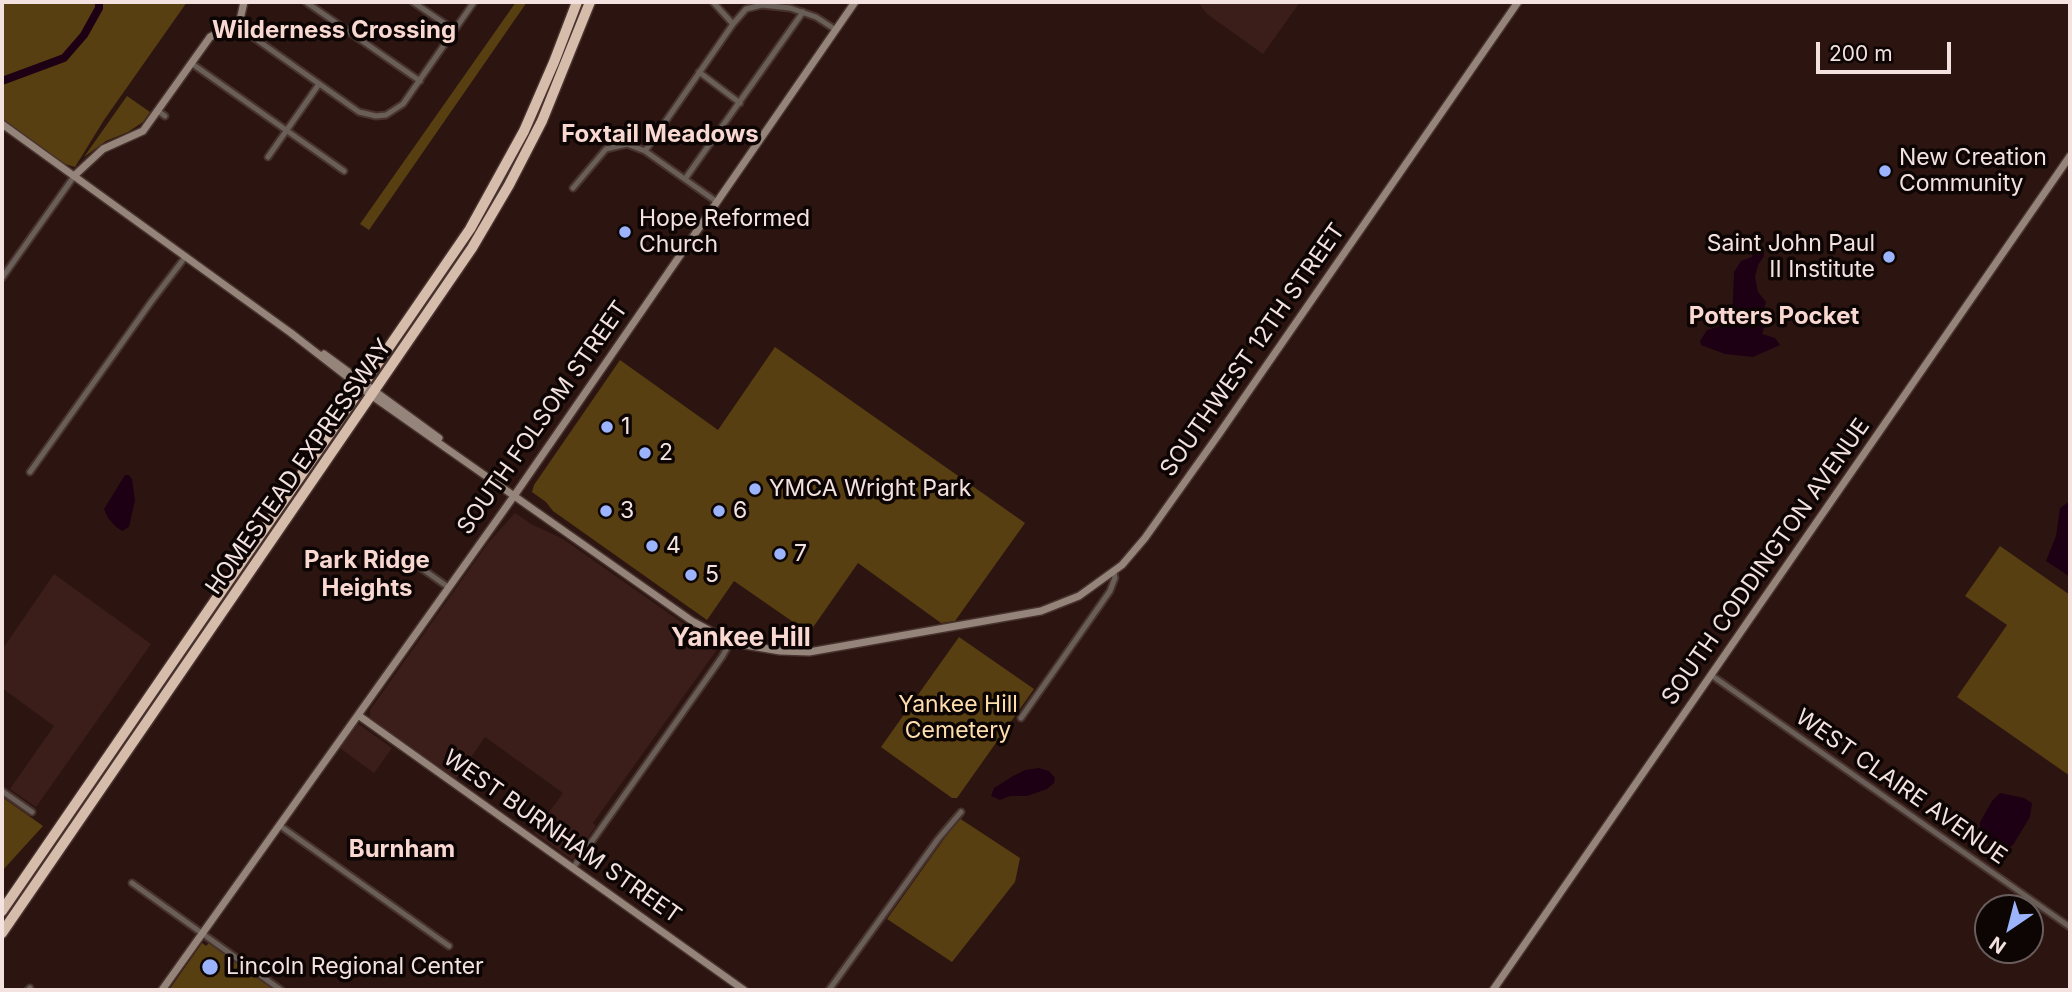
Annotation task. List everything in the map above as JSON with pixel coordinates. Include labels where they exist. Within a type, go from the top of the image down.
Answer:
[{"type":"highway","name":"HOMESTEAD EXPRESSWAY","points":[[2,911],[449,261],[490,195],[540,96],[577,2]]},
{"type":"highway","name":"HOMESTEAD EXPRESSWAY","points":[[2,933],[453,278],[498,206],[542,121],[590,2]]},
{"type":"main road","points":[[75,175],[103,149],[143,131],[162,113],[204,44],[216,33],[237,29],[244,2]]},
{"type":"main road","name":"SOUTH FOLSOM STREET","points":[[162,990],[514,496],[855,2]]},
{"type":"main road","name":"SOUTHWEST 12TH STREET","points":[[1114,572],[1139,546],[1163,513],[1518,2]]},
{"type":"main road","points":[[2,124],[514,496],[692,621],[731,641],[780,651],[816,651],[1014,617],[1062,604],[1088,591],[1114,572]]},
{"type":"main road","name":"SOUTH CODDINGTON AVENUE","points":[[1493,990],[2070,156]]},
{"type":"main road","name":"WEST BURNHAM STREET","points":[[358,715],[744,990]]},
{"type":"street","points":[[306,2],[419,81]]},
{"type":"street","points":[[413,2],[454,30]]},
{"type":"street","points":[[237,29],[253,37],[359,112],[368,116],[386,115],[402,104],[474,2]]},
{"type":"street","points":[[713,2],[733,24]]},
{"type":"street","points":[[645,151],[742,12],[756,6],[782,6],[803,12],[836,30]]},
{"type":"street","points":[[685,179],[803,12]]},
{"type":"street","points":[[191,63],[344,171]]},
{"type":"street","points":[[699,72],[740,103]]},
{"type":"street","points":[[268,156],[319,83]]},
{"type":"street","points":[[572,188],[606,149],[624,144],[645,151],[717,202]]},
{"type":"street","points":[[2,278],[75,175]]},
{"type":"street","points":[[30,472],[150,302],[186,256]]},
{"type":"street","points":[[407,558],[448,587]]},
{"type":"street","name":"SOUTHWEST 12TH STREET","points":[[1021,718],[1110,591],[1115,578],[1114,572]]},
{"type":"street","points":[[573,868],[731,641]]},
{"type":"street","name":"WEST CLAIRE AVENUE","points":[[1711,675],[2070,927]]},
{"type":"street","points":[[2,791],[32,812]]},
{"type":"street","points":[[829,990],[938,839],[961,812]]},
{"type":"street","points":[[279,825],[449,946]]},
{"type":"street","points":[[132,883],[281,990]]},
{"type":"shaded area","points":[[1198,2],[1300,2],[1263,54],[1207,14]]},
{"type":"shaded area","points":[[1756,239],[1759,242],[1758,251],[1764,250],[1755,277],[1758,292],[1766,302],[1763,312],[1766,322],[1762,334],[1775,338],[1780,345],[1753,357],[1725,354],[1701,345],[1700,341],[1707,330],[1732,322],[1734,272],[1741,261],[1752,257]]},
{"type":"shaded area","points":[[125,475],[132,479],[135,500],[129,527],[122,531],[108,518],[104,509]]},
{"type":"shaded area","points":[[2070,501],[2070,577],[2046,561],[2056,536],[2060,508]]},
{"type":"shaded area","points":[[515,513],[563,539],[718,648],[593,823],[596,826],[572,860],[534,833],[563,793],[485,737],[456,779],[370,718],[370,710],[488,543]]},
{"type":"shaded area","points":[[54,574],[151,644],[36,807],[10,789],[54,726],[2,688],[2,650]]},
{"type":"shaded area","points":[[357,723],[392,748],[374,773],[340,748]]},
{"type":"shaded area","points":[[1039,768],[1049,771],[1055,778],[1054,783],[1047,789],[1027,796],[1010,796],[1000,800],[991,796],[994,788],[1013,776],[1025,770]]},
{"type":"shaded area","points":[[2000,793],[2024,798],[2032,803],[2030,817],[2013,845],[2003,851],[1995,850],[1985,841],[1980,831],[1980,822]]},
{"type":"green space","points":[[2,2],[187,2],[104,120],[75,167],[62,163],[2,119]]},
{"type":"green space","points":[[516,2],[527,2],[369,230],[360,224]]},
{"type":"green space","points":[[127,96],[150,112],[143,122],[106,141],[84,157]]},
{"type":"green space","name":"YMCA Wright Park","points":[[775,347],[1025,523],[955,621],[941,623],[858,563],[809,633],[734,581],[707,620],[553,511],[532,492],[534,485],[620,360],[718,430]]},
{"type":"green space","points":[[2000,546],[2070,595],[2070,776],[1957,697],[2007,625],[1965,596]]},
{"type":"green space","name":"Yankee Hill Cemetery","points":[[959,637],[1034,689],[957,798],[952,798],[881,747]]},
{"type":"green space","points":[[2,797],[43,826],[2,871]]},
{"type":"green space","points":[[959,818],[1020,858],[1015,882],[952,962],[887,919]]},
{"type":"green space","name":"Lincoln Regional Center","points":[[202,943],[206,946],[209,943],[274,990],[169,990]]},
{"type":"waterway","points":[[2,81],[64,58],[84,35],[99,8],[99,2]]},
{"type":"place","name":"New Creation Community","points":[[1885,171]]},
{"type":"place","name":"Hope Reformed Church","points":[[625,232]]},
{"type":"place","name":"Saint John Paul II Institute","points":[[1889,257]]},
{"type":"place","name":"1","points":[[607,427]]},
{"type":"place","name":"2","points":[[645,453]]},
{"type":"place","name":"YMCA Wright Park","points":[[755,489]]},
{"type":"place","name":"3","points":[[606,511]]},
{"type":"place","name":"6","points":[[719,511]]},
{"type":"place","name":"4","points":[[652,546]]},
{"type":"place","name":"7","points":[[780,554]]},
{"type":"place","name":"5","points":[[691,575]]},
{"type":"place","name":"Lincoln Regional Center","points":[[210,967]]},
{"type":"district","name":"Wilderness Crossing","points":[[334,31]]},
{"type":"district","name":"Foxtail Meadows","points":[[660,135]]},
{"type":"district","name":"Potters Pocket","points":[[1774,317]]},
{"type":"district","name":"Park Ridge Heights","points":[[367,575]]},
{"type":"district","name":"Yankee Hill","points":[[741,638]]},
{"type":"district","name":"Burnham","points":[[402,850]]}]
